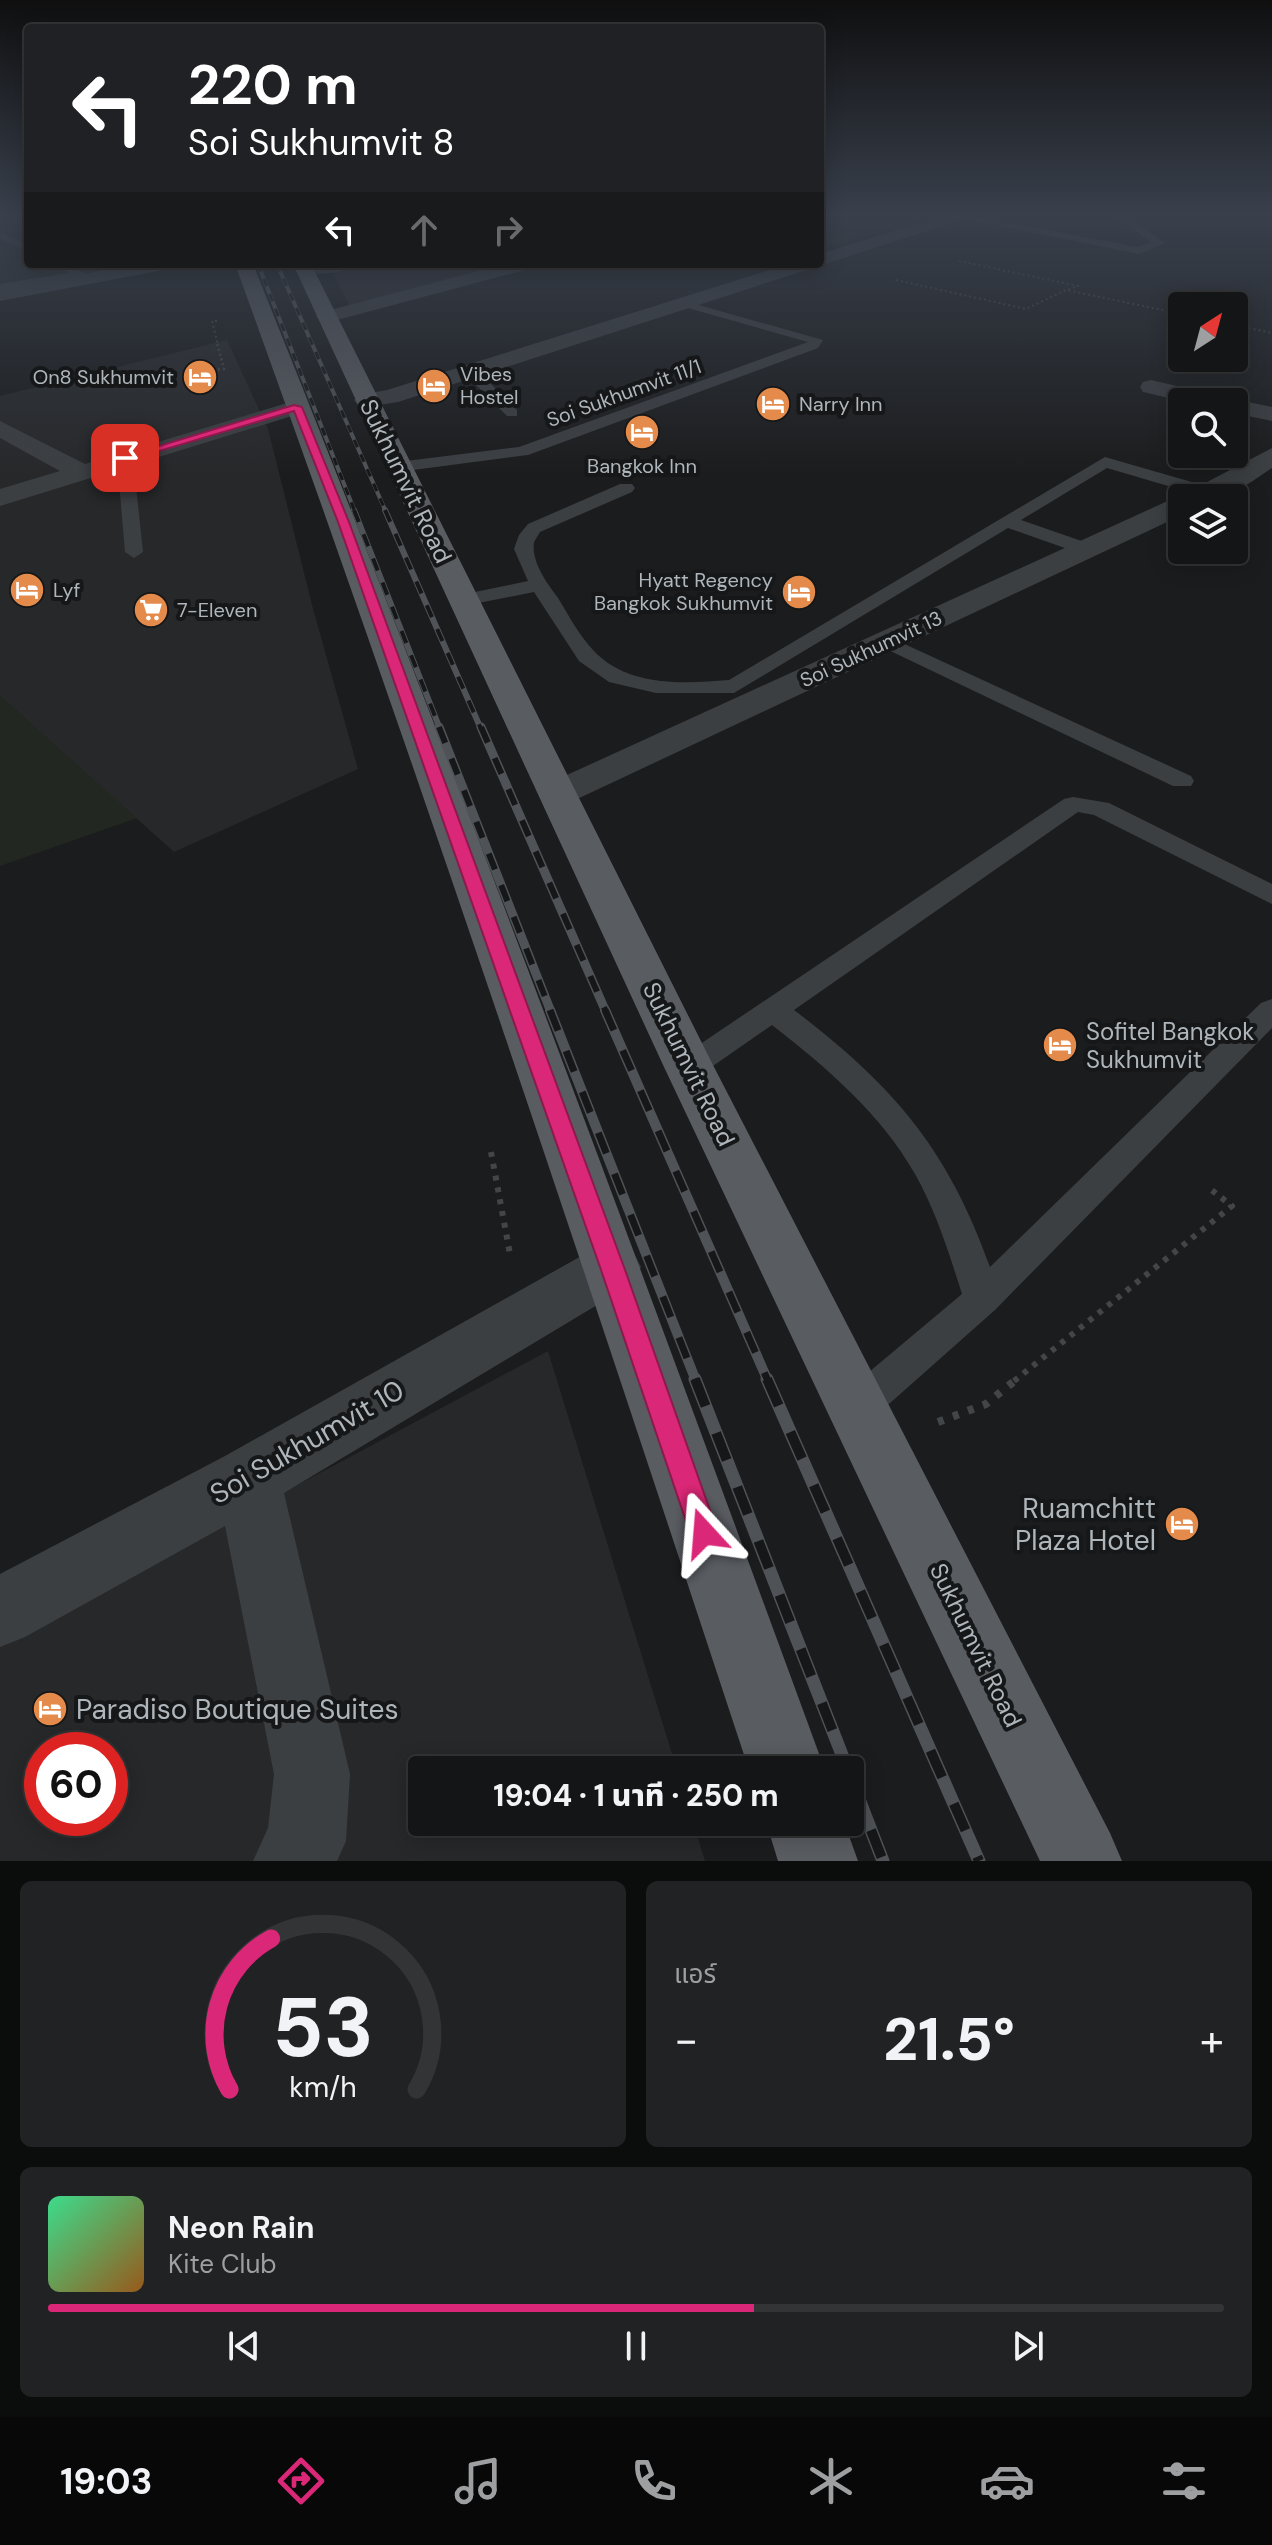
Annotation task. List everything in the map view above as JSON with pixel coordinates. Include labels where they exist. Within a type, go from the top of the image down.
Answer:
[{"type":"main road","name":"Sukhumvit Road","points":[[269,303],[332,403],[398,467],[559,793],[689,1067],[1082,1861]]},
{"type":"main road","name":"Sukhumvit Road","points":[[320,303],[326,317],[343,522],[612,1267],[782,1756]]},
{"type":"main road","points":[[810,1836],[818,1861]]},
{"type":"street","points":[[326,317],[379,303]]},
{"type":"street","points":[[0,498],[125,458],[332,403],[390,397],[685,303]]},
{"type":"street","points":[[1151,387],[1168,391]]},
{"type":"street","points":[[1248,409],[1272,414]]},
{"type":"street","points":[[0,428],[81,472]]},
{"type":"street","name":"Soi Sukhumvit 13","points":[[1229,484],[1272,456]]},
{"type":"street","name":"Soi Sukhumvit 13","points":[[559,793],[1168,512]]},
{"type":"street","name":"Soi Sukhumvit 10","points":[[0,1612],[248,1478],[612,1267]]},
{"type":"street","points":[[248,1478],[312,1774],[306,1841],[293,1861]]},
{"type":"lane","name":"Soi Sukhumvit 11/1","points":[[398,467],[522,452],[813,345],[816,340],[685,303]]},
{"type":"lane","points":[[469,370],[512,413]]},
{"type":"lane","points":[[125,458],[134,552]]},
{"type":"lane","points":[[626,488],[534,528],[524,538],[521,548],[539,585],[589,659],[616,675],[652,686],[688,691],[734,686],[1105,462],[1168,487]]},
{"type":"lane","points":[[1008,522],[1086,549]]},
{"type":"lane","points":[[463,600],[539,585]]},
{"type":"lane","points":[[887,642],[1182,781]]},
{"type":"lane","points":[[689,1067],[1073,804],[1100,808],[1272,895]]},
{"type":"lane","points":[[772,1009],[830,1052],[892,1118],[916,1149],[940,1187],[959,1230],[982,1299]]},
{"type":"lane","points":[[858,1406],[982,1299],[1272,1010]]},
{"type":"path","points":[[998,303],[1026,309],[1039,303]]},
{"type":"path","points":[[1128,303],[1168,311]]},
{"type":"path","points":[[1248,328],[1272,333]]},
{"type":"path","points":[[213,370],[224,369],[217,346]]},
{"type":"path","points":[[491,1152],[511,1258]]},
{"type":"path","points":[[929,1425],[986,1404],[1232,1206],[1209,1188]]},
{"type":"path","points":[[802,1472],[830,1461]]},
{"type":"shaded area","points":[[348,303],[388,303],[353,312]]},
{"type":"shaded area","points":[[227,340],[268,429],[312,605],[358,769],[174,852],[0,696],[0,396]]},
{"type":"shaded area","points":[[0,696],[137,818],[0,866]]},
{"type":"shaded area","points":[[548,1351],[673,1756],[408,1756],[408,1836],[697,1836],[705,1861],[0,1861],[0,1644]]},
{"type":"railway","points":[[273,303],[355,512]]},
{"type":"railway","points":[[294,303],[386,512]]},
{"type":"railway","points":[[354,510],[440,729]]},
{"type":"railway","points":[[385,510],[481,729]]},
{"type":"railway","points":[[439,727],[551,1012]]},
{"type":"railway","points":[[481,727],[606,1012]]},
{"type":"railway","points":[[550,1010],[696,1381]]},
{"type":"railway","points":[[605,1010],[768,1381]]},
{"type":"railway","points":[[695,1379],[843,1756]]},
{"type":"railway","points":[[767,1379],[979,1861]]},
{"type":"railway","points":[[864,1812],[883,1861]]},
{"type":"place","name":"On8 Sukhumvit","points":[[200,377]]},
{"type":"place","name":"Vibes Hostel","points":[[434,386]]},
{"type":"place","name":"Narry Inn","points":[[773,404]]},
{"type":"place","name":"Bangkok Inn","points":[[642,432]]},
{"type":"place","name":"Lyf","points":[[27,590]]},
{"type":"place","name":"Hyatt Regency Bangkok Sukhumvit","points":[[799,592]]},
{"type":"place","name":"7-Eleven","points":[[151,610]]},
{"type":"place","name":"Sofitel Bangkok Sukhumvit","points":[[1060,1045]]},
{"type":"place","name":"Ruamchitt Plaza Hotel","points":[[1182,1524]]},
{"type":"place","name":"Paradiso Boutique Suites","points":[[50,1709]]},
{"type":"route","points":[[125,458],[297,407],[343,522],[612,1267],[704,1533]]}]
